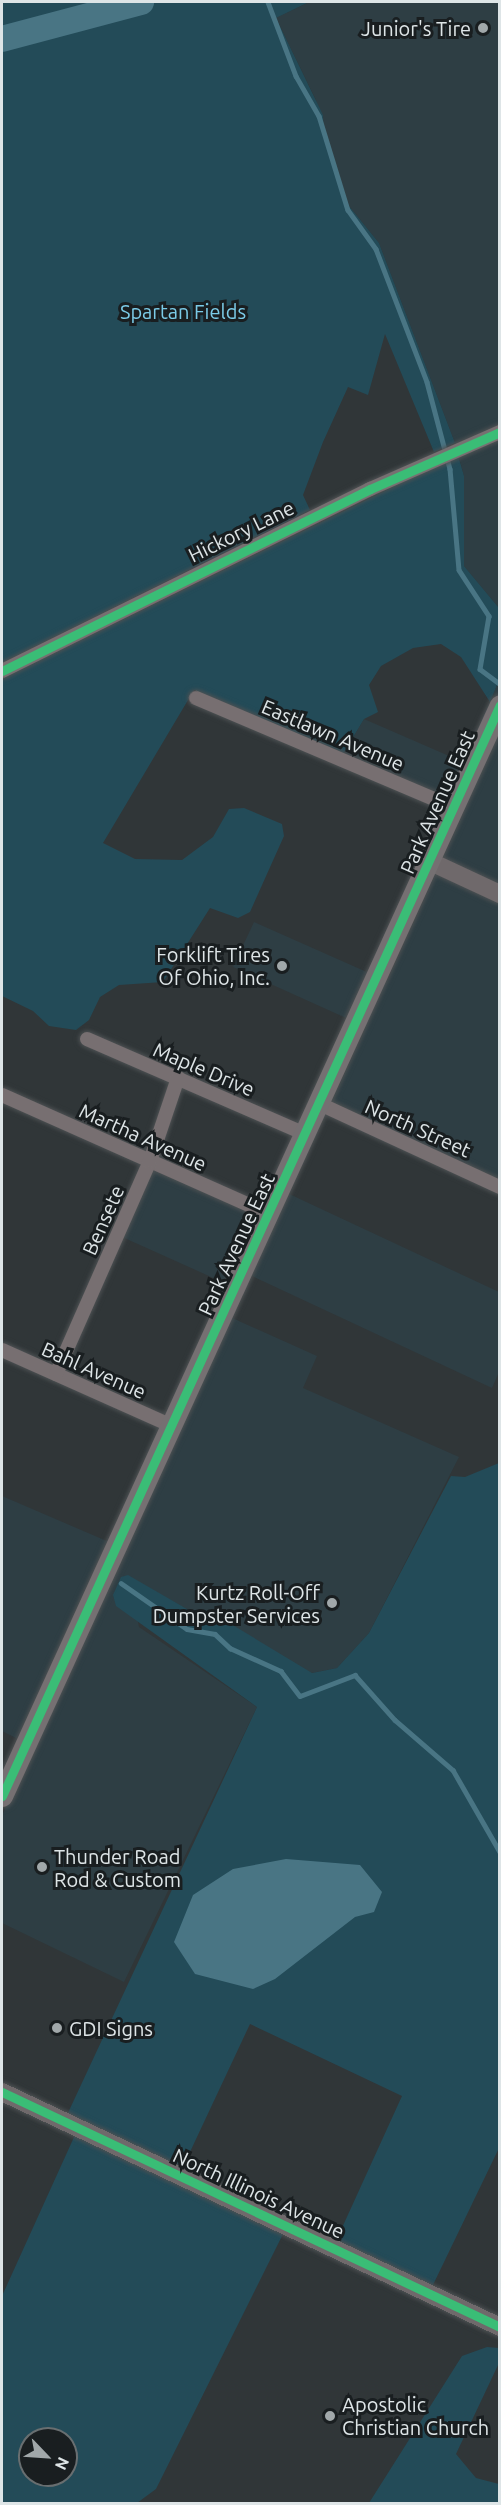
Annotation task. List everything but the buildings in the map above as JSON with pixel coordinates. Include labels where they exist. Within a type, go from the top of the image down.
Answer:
[{"type":"main road","name":"Park Avenue East","points":[[2,1796],[431,862],[499,706]]},
{"type":"street","name":"Hickory Lane","points":[[2,670],[454,449],[500,432]]},
{"type":"street","name":"Eastlawn Avenue","points":[[196,698],[455,808]]},
{"type":"street","points":[[431,862],[500,894]]},
{"type":"street","name":"Maple Drive","points":[[87,1039],[306,1134]]},
{"type":"street","name":"Bensete","points":[[56,1374],[150,1161],[178,1078]]},
{"type":"street","name":"Martha Avenue","points":[[2,1095],[269,1214]]},
{"type":"street","name":"North Street","points":[[320,1104],[500,1187]]},
{"type":"street","name":"Bahl Avenue","points":[[2,1350],[171,1426]]},
{"type":"street","name":"North Illinois Avenue","points":[[2,2092],[500,2327]]},
{"type":"shaded area","points":[[309,2],[499,2],[499,608],[464,566],[464,476],[455,443],[379,243],[349,206],[315,98],[276,18]]},
{"type":"shaded area","points":[[499,680],[499,1179],[331,1103],[366,1027],[233,967],[254,922],[387,981],[466,807],[343,754],[364,719],[463,762]]},
{"type":"shaded area","points":[[150,1167],[273,1222],[287,1193],[499,1292],[499,1372],[492,1388],[237,1269],[229,1285],[120,1236]]},
{"type":"shaded area","points":[[230,1317],[317,1356],[303,1388],[459,1457],[369,1633],[337,1668],[312,1673],[285,1661],[231,1624],[206,1620],[128,1576],[139,1627],[257,1707],[124,1982],[2,1923],[2,1816],[32,1746],[2,1731],[2,1496],[123,1548]]},
{"type":"shaded area","points":[[286,1859],[360,1865],[382,1892],[374,1912],[355,1917],[275,1979],[253,1989],[195,1974],[174,1942],[193,1895],[233,1869]]},
{"type":"green space","name":"Spartan Fields","points":[[2,2],[309,2],[276,18],[323,115],[324,138],[349,206],[379,243],[455,443],[434,452],[385,334],[368,395],[348,387],[323,442],[303,495],[310,510],[2,663]]},
{"type":"green space","points":[[458,455],[464,476],[464,566],[499,608],[499,680],[490,702],[461,657],[441,644],[413,648],[381,666],[369,685],[378,712],[364,719],[343,754],[194,690],[103,843],[135,859],[182,860],[213,837],[229,809],[244,808],[282,824],[284,836],[250,912],[238,918],[210,908],[163,982],[119,985],[100,997],[89,1020],[76,1030],[49,1026],[33,1011],[2,996],[2,679]]},
{"type":"green space","points":[[499,1463],[499,2148],[432,2287],[336,2241],[402,2096],[250,2024],[182,2169],[67,2115],[257,1707],[116,1606],[113,1595],[121,1577],[128,1575],[206,1620],[231,1624],[312,1673],[337,1668],[369,1633],[451,1476],[465,1477]]},
{"type":"green space","points":[[75,2135],[283,2234],[156,2489],[137,2503],[2,2504],[2,2296]]},
{"type":"green space","points":[[487,2347],[499,2348],[499,2363],[456,2454],[476,2478],[499,2484],[499,2503],[369,2503],[462,2356]]},
{"type":"waterway","points":[[2,39],[141,2]]},
{"type":"waterway","points":[[268,2],[296,76],[319,116],[348,210],[376,249],[427,382],[450,469],[459,570],[489,616],[480,669],[500,684]]},
{"type":"waterway","points":[[121,1583],[187,1629],[215,1634],[230,1648],[281,1671],[300,1696],[355,1675],[395,1720],[453,1770],[500,1852]]},
{"type":"cycle path","points":[[2,671],[370,489],[500,432]]},
{"type":"cycle path","points":[[2,1796],[500,705]]},
{"type":"cycle path","points":[[2,2092],[500,2327]]},
{"type":"place","name":"Junior's Tire","points":[[483,28]]},
{"type":"place","name":"Forklift Tires Of Ohio, Inc.","points":[[282,966]]},
{"type":"place","name":"Kurtz Roll-Off Dumpster Services","points":[[332,1603]]},
{"type":"place","name":"Thunder Road Rod & Custom","points":[[42,1867]]},
{"type":"place","name":"GDI Signs","points":[[57,2028]]},
{"type":"place","name":"Apostolic Christian Church","points":[[330,2416]]}]
